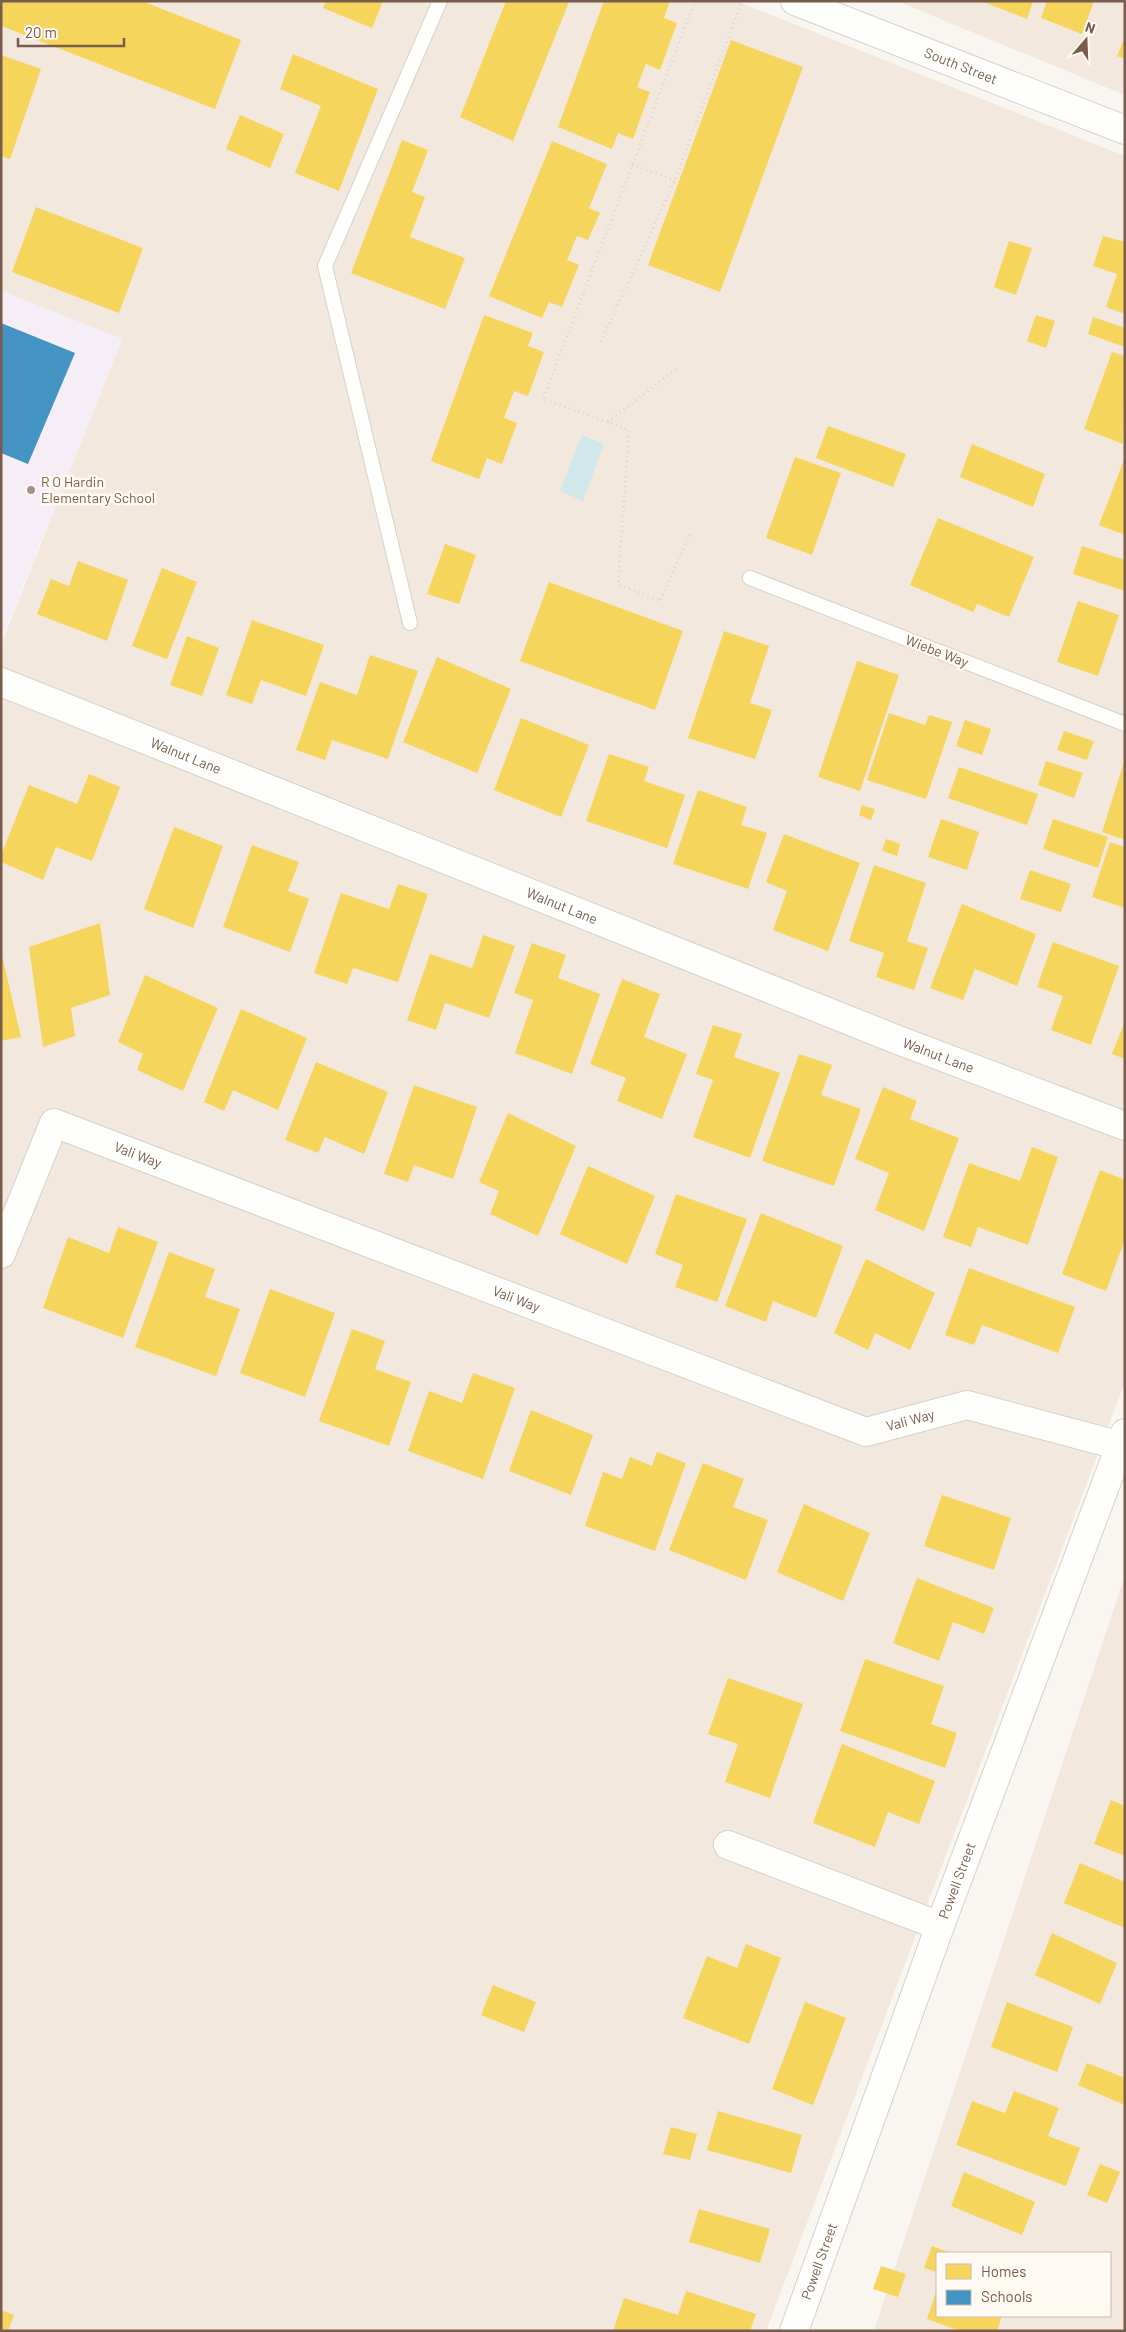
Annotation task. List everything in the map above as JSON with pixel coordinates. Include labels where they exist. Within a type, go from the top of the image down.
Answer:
[{"type":"street","name":"South Street","points":[[813,4],[1125,130]]},
{"type":"street","name":"Walnut Lane","points":[[1,682],[898,1040],[1125,1126]]},
{"type":"street","name":"Vali Way","points":[[1,1254],[54,1123],[866,1432],[967,1405],[1123,1442]]},
{"type":"street","name":"Powell Street","points":[[794,2331],[940,1926],[1123,1442]]},
{"type":"street","points":[[728,1845],[940,1926]]},
{"type":"lane","points":[[410,623],[325,266],[440,1]]},
{"type":"lane","name":"Wiebe Way","points":[[750,578],[1125,724]]},
{"type":"path","points":[[690,535],[660,600],[618,584],[629,430],[543,398],[695,1]]},
{"type":"path","points":[[601,342],[675,180],[742,1]]},
{"type":"path","points":[[632,165],[675,180]]},
{"type":"path","points":[[608,422],[676,369]]},
{"type":"shaded area","points":[[1,1],[736,1],[1125,156],[1125,1382],[766,2331],[1,2331],[1,645],[122,339],[1,291]]},
{"type":"shaded area","points":[[897,1],[1125,1],[1125,95]]},
{"type":"shaded area","name":"R O Hardin Elementary School","points":[[1,291],[122,339],[1,641]]},
{"type":"shaded area","points":[[1125,1575],[1125,2331],[874,2331]]},
{"type":"water","points":[[582,435],[604,444],[583,501],[560,491]]},
{"type":"building: Homes","points":[[1,1],[142,1],[241,40],[215,109],[1,26]]},
{"type":"building: Homes","points":[[326,1],[383,1],[372,28],[323,8]]},
{"type":"building: Homes","points":[[506,1],[569,2],[513,141],[460,117]]},
{"type":"building: Homes","points":[[604,1],[670,1],[664,18],[677,23],[660,70],[646,64],[637,87],[650,92],[633,139],[618,133],[612,149],[558,127]]},
{"type":"building: Homes","points":[[981,1],[1033,1],[1027,19]]},
{"type":"building: Homes","points":[[1047,1],[1094,1],[1082,34],[1041,18]]},
{"type":"building: Homes","points":[[1125,36],[1125,59],[1117,56]]},
{"type":"building: Homes","points":[[731,40],[803,67],[720,292],[648,265]]},
{"type":"building: Homes","points":[[293,54],[378,89],[339,191],[295,173],[321,106],[280,89]]},
{"type":"building: Homes","points":[[1,55],[41,69],[10,159],[1,156]]},
{"type":"building: Homes","points":[[240,115],[284,134],[270,168],[226,149]]},
{"type":"building: Homes","points":[[402,140],[428,150],[412,192],[425,197],[410,237],[465,258],[445,309],[351,273]]},
{"type":"building: Homes","points":[[552,141],[607,164],[589,208],[600,213],[588,240],[577,236],[567,260],[579,265],[562,307],[549,302],[542,318],[489,296]]},
{"type":"building: Homes","points":[[36,207],[143,248],[119,313],[12,272]]},
{"type":"building: Homes","points":[[1103,236],[1125,242],[1125,314],[1106,307],[1117,274],[1093,266]]},
{"type":"building: Homes","points":[[1009,241],[1032,248],[1016,295],[994,287]]},
{"type":"building: Homes","points":[[484,315],[533,333],[528,346],[544,352],[528,396],[514,391],[504,418],[517,423],[502,464],[487,458],[479,479],[431,461]]},
{"type":"building: Homes","points":[[1036,315],[1055,321],[1046,348],[1027,341]]},
{"type":"building: Homes","points":[[1093,317],[1125,328],[1125,347],[1088,334]]},
{"type":"building: Homes","points":[[1112,352],[1125,356],[1123,444],[1084,429]]},
{"type":"building: Homes","points":[[828,426],[906,454],[893,487],[816,458]]},
{"type":"building: Homes","points":[[972,444],[1045,474],[1033,507],[960,477]]},
{"type":"building: Homes","points":[[795,457],[841,473],[812,555],[766,538]]},
{"type":"building: Homes","points":[[1125,457],[1125,535],[1099,525]]},
{"type":"building: Homes","points":[[938,518],[1034,557],[1009,617],[977,604],[973,612],[910,585]]},
{"type":"building: Homes","points":[[445,544],[476,555],[459,604],[427,594]]},
{"type":"building: Homes","points":[[1082,546],[1125,560],[1125,591],[1073,574]]},
{"type":"building: Homes","points":[[78,561],[128,580],[107,641],[37,614],[51,579],[69,586]]},
{"type":"building: Homes","points":[[162,568],[197,582],[167,659],[132,646]]},
{"type":"building: Homes","points":[[549,582],[683,631],[655,710],[520,661]]},
{"type":"building: Homes","points":[[1078,601],[1119,615],[1098,676],[1057,662]]},
{"type":"building: Homes","points":[[252,620],[324,645],[306,696],[261,680],[252,704],[226,695]]},
{"type":"building: Homes","points":[[724,631],[769,646],[750,703],[772,710],[755,759],[688,738]]},
{"type":"building: Homes","points":[[187,636],[219,648],[202,696],[170,685]]},
{"type":"building: Homes","points":[[370,655],[418,671],[388,759],[332,740],[325,760],[296,750],[320,682],[357,695]]},
{"type":"building: Homes","points":[[437,657],[511,689],[477,773],[403,742]]},
{"type":"building: Homes","points":[[857,661],[899,675],[860,791],[818,777]]},
{"type":"building: Homes","points":[[889,713],[925,725],[929,715],[952,722],[926,799],[867,780]]},
{"type":"building: Homes","points":[[521,718],[589,745],[561,817],[494,790]]},
{"type":"building: Homes","points":[[965,720],[991,729],[982,755],[956,746]]},
{"type":"building: Homes","points":[[1064,731],[1094,741],[1087,760],[1057,750]]},
{"type":"building: Homes","points":[[609,754],[649,767],[644,781],[685,795],[667,848],[586,821]]},
{"type":"building: Homes","points":[[1046,761],[1083,773],[1074,798],[1038,785]]},
{"type":"building: Homes","points":[[1125,762],[1125,840],[1102,832]]},
{"type":"building: Homes","points":[[959,767],[1038,794],[1027,825],[948,798]]},
{"type":"building: Homes","points":[[89,774],[120,787],[92,861],[56,847],[43,880],[1,862],[1,855],[29,785],[77,804]]},
{"type":"building: Homes","points":[[698,790],[747,807],[741,825],[767,833],[748,889],[673,864]]},
{"type":"building: Homes","points":[[862,805],[875,809],[871,820],[859,815]]},
{"type":"building: Homes","points":[[941,819],[979,832],[967,870],[928,857]]},
{"type":"building: Homes","points":[[1053,819],[1108,837],[1098,868],[1043,849]]},
{"type":"building: Homes","points":[[174,827],[223,846],[193,928],[144,909]]},
{"type":"building: Homes","points":[[784,834],[860,863],[828,951],[773,930],[787,891],[766,882]]},
{"type":"building: Homes","points":[[886,839],[900,844],[897,856],[882,851]]},
{"type":"building: Homes","points":[[1110,842],[1125,847],[1125,908],[1092,897]]},
{"type":"building: Homes","points":[[252,845],[299,862],[288,891],[309,899],[290,952],[223,927]]},
{"type":"building: Homes","points":[[874,865],[926,883],[907,941],[928,948],[914,990],[876,977],[884,953],[849,941]]},
{"type":"building: Homes","points":[[1030,870],[1071,884],[1061,912],[1020,899]]},
{"type":"building: Homes","points":[[398,884],[428,894],[398,982],[353,968],[347,984],[314,973],[341,893],[389,909]]},
{"type":"building: Homes","points":[[962,904],[1036,934],[1017,986],[975,969],[963,1000],[930,988]]},
{"type":"building: Homes","points":[[100,923],[110,995],[71,1008],[75,1036],[43,1047],[29,947]]},
{"type":"building: Homes","points":[[483,935],[515,946],[489,1018],[445,1003],[436,1030],[407,1020],[430,954],[472,968]]},
{"type":"building: Homes","points":[[1053,942],[1119,966],[1091,1045],[1051,1030],[1063,996],[1037,987]]},
{"type":"building: Homes","points":[[532,943],[566,955],[558,978],[600,994],[572,1074],[515,1053],[533,1000],[514,993]]},
{"type":"building: Homes","points":[[1,951],[21,1037],[1,1041]]},
{"type":"building: Homes","points":[[145,975],[218,1008],[183,1091],[137,1070],[143,1054],[118,1042]]},
{"type":"building: Homes","points":[[622,979],[660,994],[644,1037],[687,1054],[662,1119],[617,1101],[626,1078],[590,1064]]},
{"type":"building: Homes","points":[[241,1009],[307,1038],[278,1110],[233,1090],[224,1111],[204,1102]]},
{"type":"building: Homes","points":[[1125,1021],[1125,1059],[1112,1054]]},
{"type":"building: Homes","points":[[713,1025],[742,1034],[734,1057],[780,1073],[750,1158],[693,1137],[713,1080],[696,1074]]},
{"type":"building: Homes","points":[[799,1054],[832,1065],[821,1095],[861,1109],[834,1186],[762,1161]]},
{"type":"building: Homes","points":[[316,1062],[388,1092],[364,1154],[325,1137],[318,1153],[285,1140]]},
{"type":"building: Homes","points":[[414,1085],[477,1107],[453,1179],[414,1165],[408,1182],[384,1174]]},
{"type":"building: Homes","points":[[883,1087],[917,1101],[910,1119],[959,1138],[924,1231],[875,1210],[889,1173],[855,1159]]},
{"type":"building: Homes","points":[[508,1113],[576,1146],[538,1236],[490,1214],[499,1191],[479,1182]]},
{"type":"building: Homes","points":[[1032,1147],[1058,1157],[1028,1245],[978,1227],[971,1247],[943,1237],[969,1163],[1020,1181]]},
{"type":"building: Homes","points":[[588,1166],[655,1196],[627,1264],[560,1234]]},
{"type":"building: Homes","points":[[1100,1170],[1125,1180],[1125,1239],[1106,1291],[1062,1274]]},
{"type":"building: Homes","points":[[676,1194],[747,1219],[717,1302],[675,1287],[683,1265],[655,1254]]},
{"type":"building: Homes","points":[[761,1213],[843,1246],[816,1318],[773,1301],[766,1322],[725,1306]]},
{"type":"building: Homes","points":[[118,1227],[158,1242],[123,1338],[43,1308],[68,1237],[109,1253]]},
{"type":"building: Homes","points":[[169,1252],[215,1269],[205,1297],[240,1309],[216,1376],[135,1347]]},
{"type":"building: Homes","points":[[866,1259],[935,1293],[910,1350],[875,1333],[868,1350],[834,1333]]},
{"type":"building: Homes","points":[[969,1268],[1075,1307],[1058,1353],[982,1325],[974,1345],[945,1335]]},
{"type":"building: Homes","points":[[270,1289],[335,1313],[305,1397],[240,1373]]},
{"type":"building: Homes","points":[[352,1329],[385,1341],[375,1369],[411,1382],[389,1446],[319,1421]]},
{"type":"building: Homes","points":[[473,1373],[515,1388],[483,1479],[408,1451],[429,1391],[462,1403]]},
{"type":"building: Homes","points":[[531,1410],[593,1435],[571,1495],[509,1471]]},
{"type":"building: Homes","points":[[657,1452],[686,1463],[655,1551],[585,1526],[603,1472],[622,1479],[630,1457],[652,1466]]},
{"type":"building: Homes","points":[[703,1463],[744,1479],[733,1507],[768,1520],[746,1580],[669,1550]]},
{"type":"building: Homes","points":[[942,1495],[1011,1518],[994,1570],[924,1546]]},
{"type":"building: Homes","points":[[804,1504],[870,1533],[843,1601],[777,1572]]},
{"type":"building: Homes","points":[[917,1578],[994,1608],[984,1634],[953,1622],[939,1661],[893,1643]]},
{"type":"building: Homes","points":[[865,1659],[944,1686],[931,1724],[957,1733],[945,1768],[840,1731]]},
{"type":"building: Homes","points":[[728,1678],[803,1704],[770,1798],[725,1782],[738,1744],[708,1734]]},
{"type":"building: Homes","points":[[842,1744],[935,1781],[919,1824],[888,1812],[875,1847],[813,1823]]},
{"type":"building: Homes","points":[[1111,1800],[1125,1806],[1125,1856],[1094,1844]]},
{"type":"building: Homes","points":[[1080,1863],[1125,1882],[1125,1928],[1064,1903]]},
{"type":"building: Homes","points":[[1052,1933],[1117,1963],[1100,2004],[1035,1975]]},
{"type":"building: Homes","points":[[746,1944],[781,1958],[749,2044],[683,2018],[707,1956],[737,1968]]},
{"type":"building: Homes","points":[[493,1985],[536,2002],[524,2032],[481,2015]]},
{"type":"building: Homes","points":[[805,2002],[846,2018],[813,2105],[772,2089]]},
{"type":"building: Homes","points":[[1007,2002],[1073,2027],[1057,2072],[991,2047]]},
{"type":"building: Homes","points":[[1087,2063],[1125,2078],[1125,2105],[1078,2085]]},
{"type":"building: Homes","points":[[1014,2091],[1059,2108],[1048,2136],[1080,2148],[1066,2186],[956,2145],[972,2101],[1005,2113]]},
{"type":"building: Homes","points":[[718,2111],[802,2135],[791,2173],[707,2150]]},
{"type":"building: Homes","points":[[671,2127],[697,2134],[690,2160],[663,2154]]},
{"type":"building: Homes","points":[[1100,2164],[1120,2172],[1107,2203],[1087,2195]]},
{"type":"building: Homes","points":[[964,2172],[1035,2202],[1022,2235],[951,2206]]},
{"type":"building: Homes","points":[[699,2209],[770,2229],[760,2263],[689,2242]]},
{"type":"building: Homes","points":[[932,2246],[948,2252],[936,2252],[936,2272],[924,2268]]},
{"type":"building: Homes","points":[[881,2266],[906,2274],[898,2297],[873,2289]]},
{"type":"building: Homes","points":[[686,2291],[756,2314],[750,2331],[613,2331],[624,2298],[678,2315]]},
{"type":"building: Homes","points":[[936,2292],[936,2317],[1002,2317],[997,2331],[960,2331],[927,2319]]},
{"type":"building: Homes","points":[[1,2310],[14,2315],[8,2331],[1,2331]]},
{"type":"building: Schools","points":[[1,323],[75,353],[28,464],[1,453]]},
{"type":"place","name":"R O Hardin Elementary School","points":[[31,490]]}]
